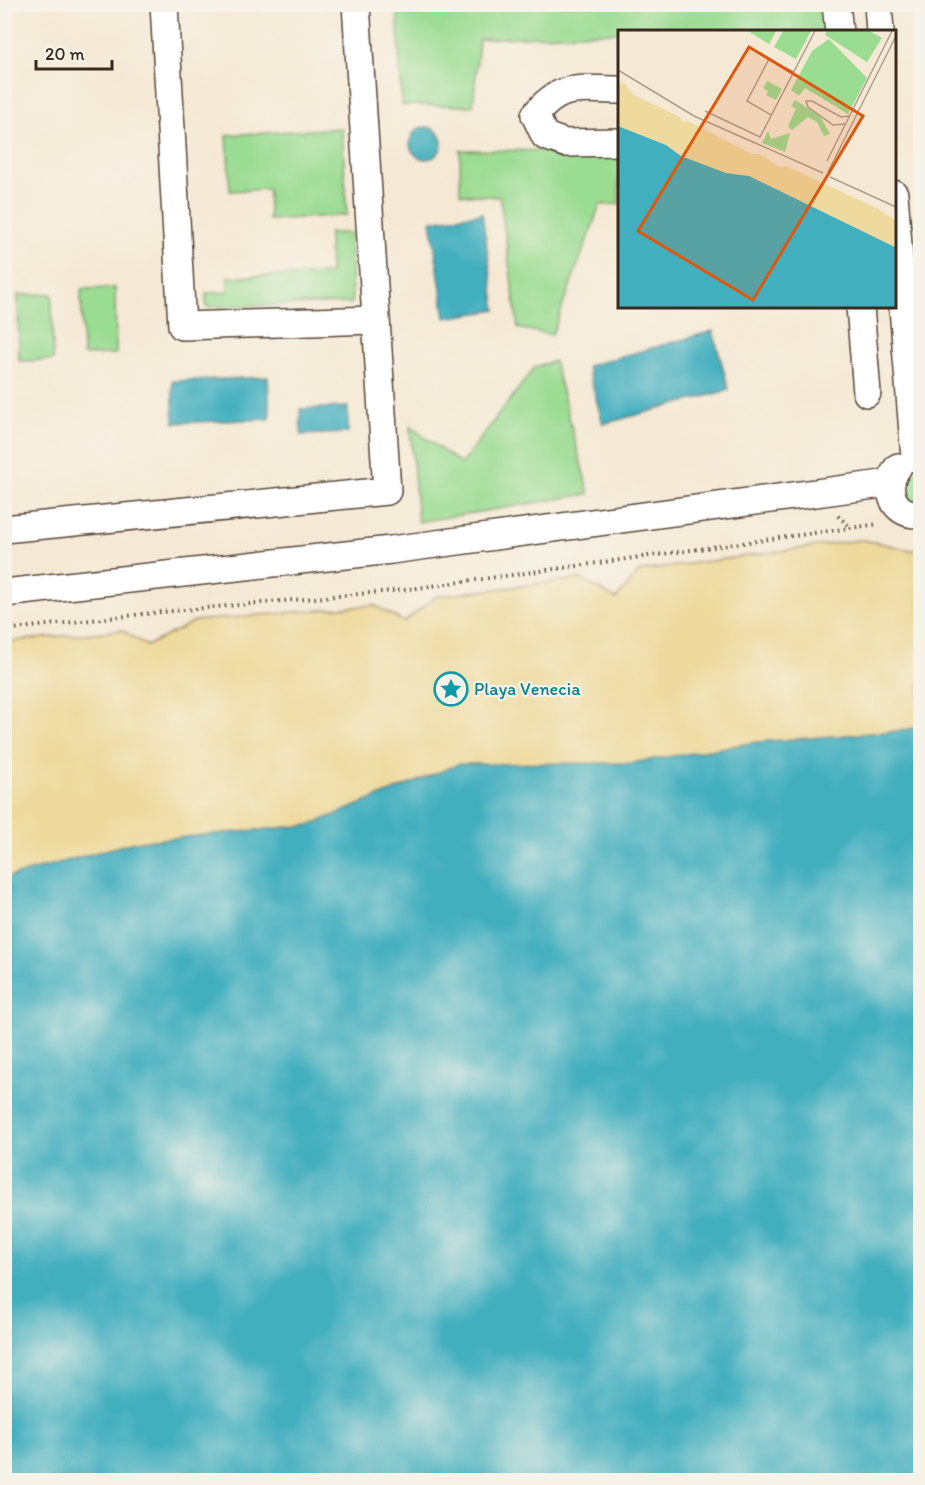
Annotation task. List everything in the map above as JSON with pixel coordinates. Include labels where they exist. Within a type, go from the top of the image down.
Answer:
[{"type":"street","points":[[164,4],[182,326],[376,320]]},
{"type":"street","points":[[4,529],[387,491],[356,4]]},
{"type":"street","points":[[836,4],[838,30]]},
{"type":"street","points":[[878,4],[880,30]]},
{"type":"street","points":[[618,90],[567,90],[548,98],[535,115],[545,136],[565,143],[618,142]]},
{"type":"street","points":[[895,205],[918,458],[898,466],[890,483],[890,492],[899,508],[907,513],[921,514]]},
{"type":"street","points":[[860,308],[867,393]]},
{"type":"street","points":[[4,592],[391,550],[890,483]]},
{"type":"path","points":[[4,630],[161,612],[404,590],[882,523]]},
{"type":"green space","points":[[397,5],[823,5],[824,30],[618,30],[618,32],[479,39],[473,106],[402,105]]},
{"type":"green space","points":[[342,128],[347,215],[269,220],[268,189],[230,191],[227,135]]},
{"type":"green space","points":[[460,150],[618,151],[618,204],[600,205],[552,335],[518,328],[500,197],[460,194]]},
{"type":"green space","points":[[329,233],[350,233],[352,303],[206,307],[206,293],[228,292],[228,277],[330,274]]},
{"type":"green space","points":[[115,288],[116,354],[83,355],[81,289]]},
{"type":"green space","points":[[52,294],[53,360],[19,361],[18,295]]},
{"type":"green space","points":[[554,361],[589,494],[418,522],[410,426],[461,464],[535,367]]},
{"type":"green space","points":[[920,472],[920,502],[910,499],[905,491],[906,481]]},
{"type":"sand","name":"Playa Venecia","points":[[859,540],[920,551],[920,727],[897,731],[757,742],[631,763],[459,764],[310,825],[134,842],[5,878],[5,642],[122,630],[147,646],[195,621],[374,605],[404,622],[437,596],[581,579],[616,599],[640,571]]},
{"type":"water","points":[[426,127],[437,132],[442,143],[437,154],[426,159],[415,154],[410,143],[415,132]]},
{"type":"water","points":[[482,213],[496,310],[445,318],[431,221]]},
{"type":"water","points":[[713,331],[729,390],[603,424],[587,366]]},
{"type":"water","points":[[268,377],[270,419],[174,423],[172,381]]},
{"type":"water","points":[[348,407],[348,433],[301,435],[300,409]]},
{"type":"water","points":[[920,727],[920,1480],[5,1480],[5,878],[134,842],[310,825],[459,764],[631,763],[757,742],[897,731]]},
{"type":"place","name":"Playa Venecia","points":[[451,689]]}]
